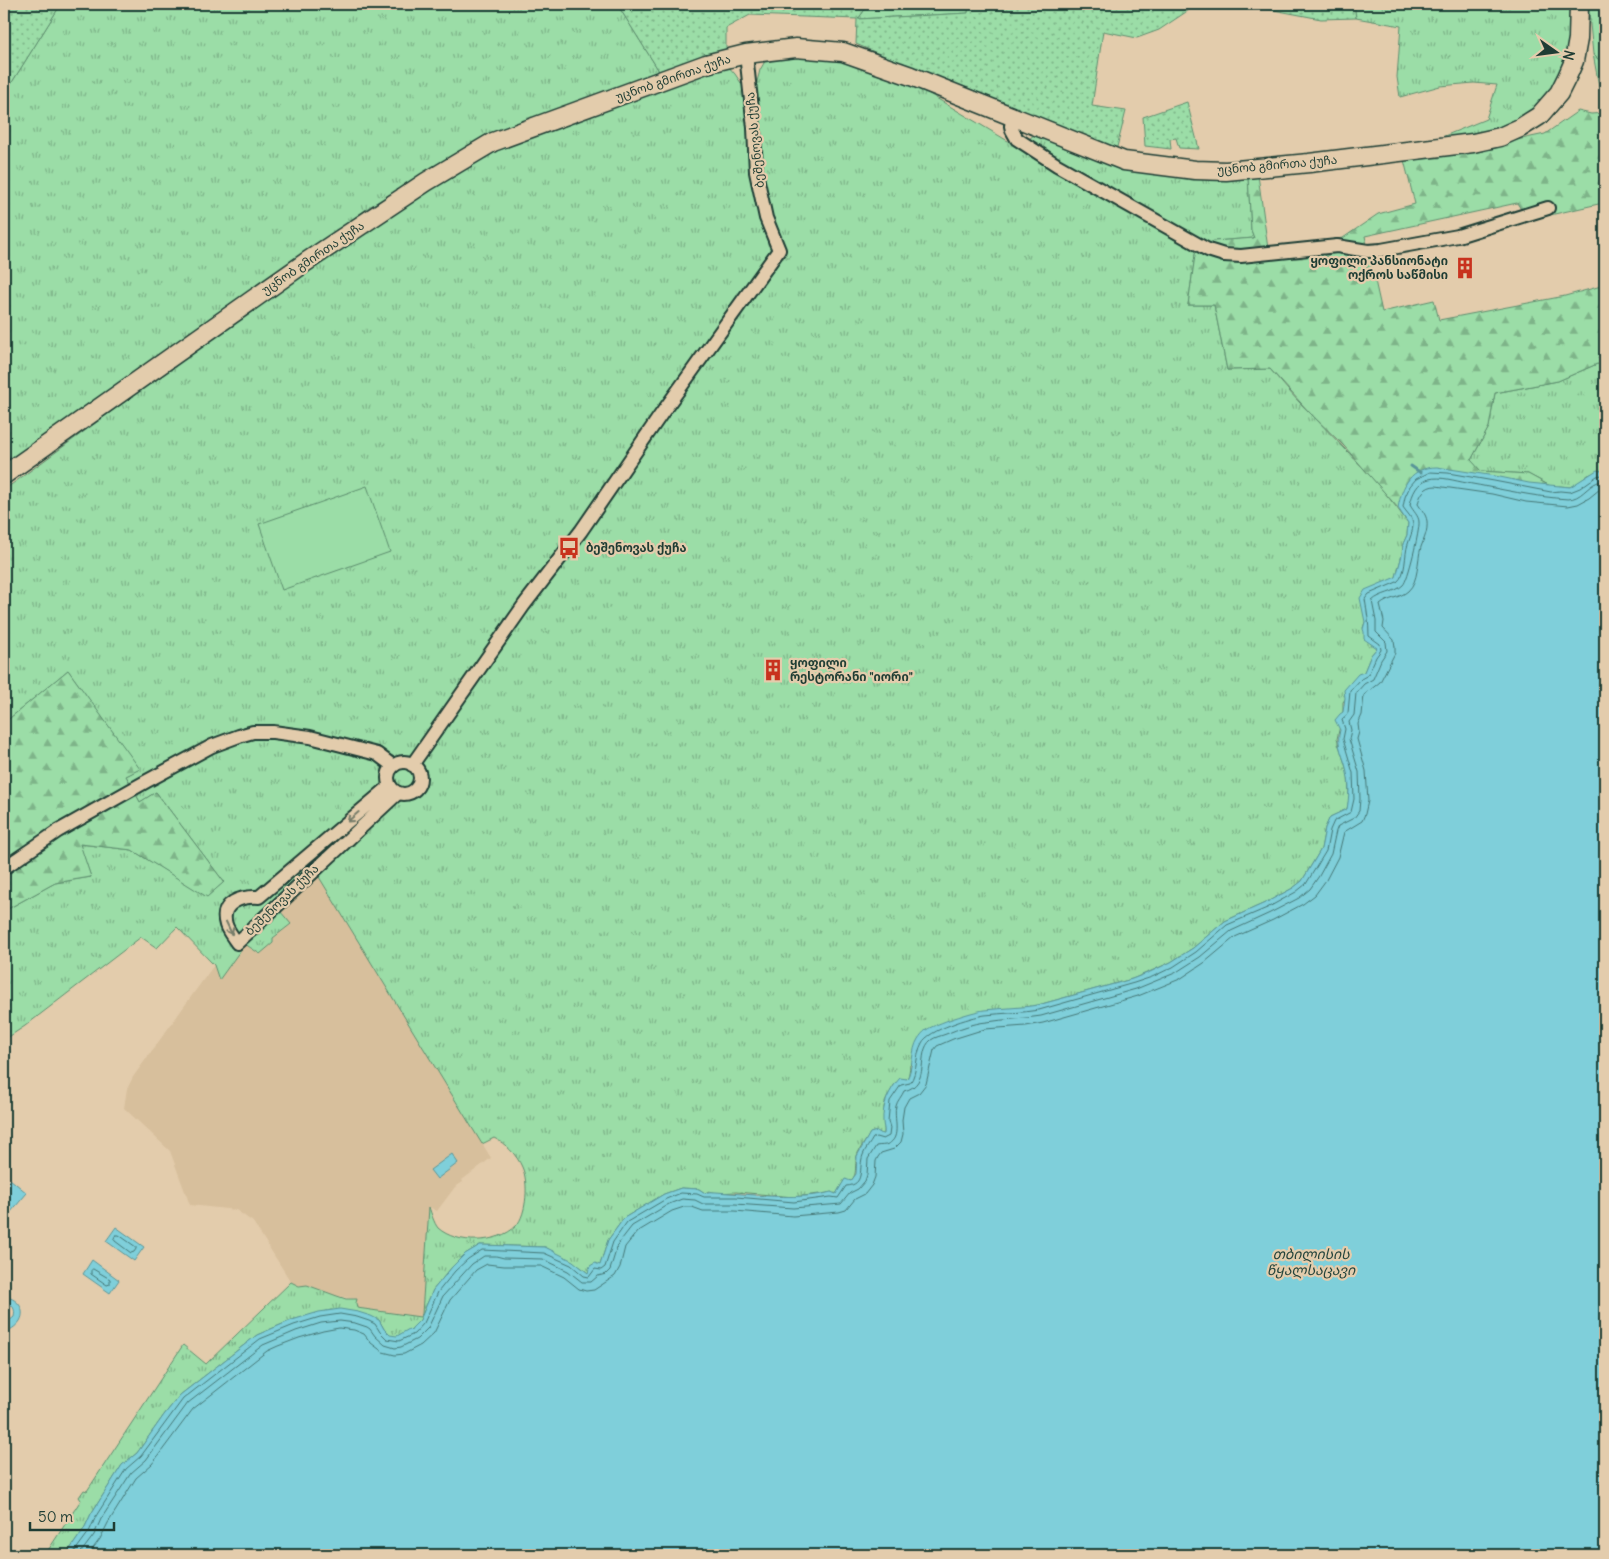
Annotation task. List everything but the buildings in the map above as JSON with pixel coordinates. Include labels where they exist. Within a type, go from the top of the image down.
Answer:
[{"type":"main road","name":"უცნობ გმირთა ქუჩა","points":[[4,475],[306,262],[426,182],[493,142],[706,64],[746,54],[796,48],[843,52],[912,76],[1124,161],[1195,170],[1226,171],[1473,143],[1500,137],[1520,128],[1539,116],[1559,93],[1574,61],[1578,39],[1579,4]]},
{"type":"street","name":"ბეშენოვას ქუჩა","points":[[412,765],[524,605],[581,530],[779,250],[766,218],[756,172],[754,128],[746,54]]},
{"type":"street","points":[[1013,117],[1011,126],[1017,139],[1057,165],[1208,250],[1224,255],[1241,256],[1337,246],[1368,251],[1381,250],[1458,236],[1548,208]]},
{"type":"street","points":[[4,868],[58,832],[147,781],[212,746],[253,732],[273,732],[310,737],[377,754],[393,766]]},
{"type":"street","points":[[403,762],[416,768],[420,778],[417,787],[408,793],[394,789],[388,775],[393,766],[403,762]]},
{"type":"street","name":"ბეშენოვას ქუჩა","points":[[394,789],[237,942],[227,927],[225,919],[228,908],[234,901],[248,896],[259,897],[394,789]]},
{"type":"shaded area","points":[[319,876],[491,1158],[462,1180],[463,1182],[455,1187],[437,1211],[429,1207],[422,1315],[420,1317],[356,1308],[357,1299],[337,1296],[307,1285],[295,1285],[291,1282],[253,1222],[236,1210],[190,1205],[170,1151],[124,1108],[127,1089],[133,1077],[214,965],[219,979],[245,943],[260,954],[273,938],[291,924],[280,911]]},
{"type":"green space","points":[[4,4],[61,4],[4,95]]},
{"type":"green space","points":[[61,4],[617,4],[659,71],[489,134],[369,207],[251,294],[4,469],[4,95]]},
{"type":"green space","points":[[617,4],[869,4],[858,19],[968,13],[969,4],[1198,4],[1159,30],[1137,38],[1103,31],[1092,106],[1126,111],[1115,155],[856,44],[857,19],[750,15],[726,28],[726,50],[659,71]]},
{"type":"green space","points":[[869,4],[969,4],[968,13],[858,19]]},
{"type":"green space","points":[[1242,4],[1354,4],[1356,18],[1321,19]]},
{"type":"green space","points":[[1354,4],[1571,4],[1572,30],[1557,81],[1531,112],[1490,131],[1432,141],[1486,119],[1497,85],[1474,83],[1440,86],[1400,97],[1397,77],[1401,26],[1356,18]]},
{"type":"green space","points":[[1588,4],[1605,4],[1605,66],[1593,54]]},
{"type":"green space","points":[[1593,54],[1605,66],[1605,94],[1599,86]]},
{"type":"green space","points":[[768,56],[829,57],[877,71],[921,89],[1053,168],[1196,248],[1188,305],[1214,305],[1227,370],[1270,369],[1362,467],[1397,508],[1408,523],[1407,535],[1403,544],[1396,577],[1365,622],[1363,628],[1377,648],[1371,655],[1364,672],[1343,702],[1343,713],[1337,739],[1348,774],[1349,799],[1347,809],[1330,817],[1325,828],[1321,849],[1302,881],[1265,903],[1225,921],[1193,948],[1171,962],[1132,979],[1038,1005],[982,1011],[967,1015],[910,1065],[906,1079],[895,1084],[884,1106],[884,1134],[870,1133],[856,1158],[854,1176],[848,1182],[842,1184],[836,1194],[828,1193],[794,1197],[736,1192],[717,1193],[709,1191],[705,1193],[699,1189],[681,1188],[664,1194],[624,1218],[608,1240],[600,1265],[588,1273],[545,1247],[480,1245],[465,1254],[433,1290],[420,1320],[411,1331],[397,1336],[409,1374],[379,1320],[331,1310],[292,1320],[257,1335],[180,1395],[137,1453],[122,1465],[91,1514],[84,1529],[66,1555],[45,1555],[81,1500],[79,1497],[84,1490],[87,1491],[183,1345],[206,1364],[291,1282],[299,1286],[307,1285],[346,1299],[357,1299],[357,1308],[420,1317],[422,1314],[429,1207],[438,1228],[446,1234],[466,1240],[488,1239],[508,1232],[520,1221],[525,1206],[526,1181],[517,1158],[502,1143],[494,1138],[482,1144],[319,877],[280,911],[291,924],[273,938],[273,943],[260,954],[245,944],[219,980],[214,965],[177,927],[157,948],[141,937],[4,1040],[4,911],[55,883],[91,877],[79,844],[132,850],[207,896],[224,882],[156,792],[140,802],[126,776],[139,769],[68,670],[4,723],[4,490],[153,381],[394,211],[496,149],[727,65],[743,86],[756,86],[760,70]]},
{"type":"green space","points":[[1187,102],[1199,149],[1179,148],[1176,138],[1170,139],[1171,149],[1145,146],[1143,117]]},
{"type":"green space","points":[[1578,111],[1591,114],[1605,113],[1605,209],[1603,203],[1528,220],[1517,203],[1365,236],[1382,312],[1434,300],[1439,320],[1565,296],[1605,285],[1605,365],[1597,364],[1558,381],[1495,393],[1489,427],[1471,460],[1481,471],[1528,474],[1552,487],[1404,499],[1398,508],[1344,446],[1310,413],[1270,369],[1227,370],[1214,305],[1188,305],[1196,248],[1214,241],[1254,238],[1251,230],[1248,176],[1258,175],[1268,249],[1343,238],[1378,214],[1415,204],[1404,160],[1465,151],[1545,134]]},
{"type":"green space","points":[[1035,134],[1184,177],[1222,180],[1248,176],[1251,230],[1254,238],[1214,241],[1205,245],[1031,146],[1029,139]]},
{"type":"green space","points":[[1597,364],[1605,365],[1605,464],[1601,471],[1588,475],[1570,487],[1552,487],[1528,474],[1480,471],[1471,460],[1489,427],[1495,393],[1558,381]]},
{"type":"green space","points":[[367,486],[390,552],[282,590],[259,524]]},
{"type":"green space","points":[[68,670],[140,769],[126,776],[140,802],[156,792],[224,882],[207,897],[132,850],[80,844],[91,877],[55,883],[4,911],[4,723]]},
{"type":"water","name":"თბილისის წყალსაცავი","points":[[1605,464],[1605,1555],[66,1555],[84,1529],[91,1514],[122,1465],[137,1453],[180,1395],[257,1335],[292,1320],[319,1312],[340,1309],[358,1312],[379,1320],[390,1335],[397,1336],[409,1329],[411,1331],[420,1320],[433,1290],[465,1254],[480,1245],[545,1247],[573,1261],[588,1273],[590,1266],[595,1263],[600,1265],[608,1240],[624,1218],[664,1194],[681,1188],[699,1189],[705,1193],[773,1196],[804,1196],[831,1192],[836,1194],[845,1179],[851,1181],[856,1174],[857,1156],[870,1133],[877,1131],[884,1134],[883,1116],[887,1098],[900,1078],[907,1079],[916,1043],[926,1030],[946,1021],[978,1011],[1038,1005],[1132,979],[1171,962],[1193,948],[1225,921],[1293,888],[1302,881],[1321,849],[1325,828],[1330,817],[1347,809],[1349,782],[1339,746],[1340,730],[1335,720],[1343,712],[1344,690],[1358,674],[1364,672],[1371,655],[1377,648],[1364,639],[1363,629],[1365,622],[1360,598],[1365,590],[1396,577],[1403,544],[1407,535],[1408,523],[1398,508],[1402,492],[1409,479],[1420,470],[1437,467],[1529,483],[1570,487],[1597,470],[1601,471]]},
{"type":"water","points":[[452,1154],[458,1163],[437,1179],[430,1170]]},
{"type":"water","points":[[10,1179],[27,1193],[4,1220],[4,1186]]},
{"type":"water","points":[[116,1227],[144,1247],[134,1261],[106,1241]]},
{"type":"water","points":[[92,1260],[119,1280],[110,1293],[83,1274]]},
{"type":"water","points":[[4,1297],[13,1299],[19,1304],[22,1317],[13,1328],[4,1333],[4,1325],[14,1317],[15,1312],[12,1306],[4,1303]]},
{"type":"waterway","points":[[1411,466],[1421,473]]},
{"type":"place","name":"ყოფილი პანსიონატი ოქროს საწმისი","points":[[1465,268]]},
{"type":"place","name":"ბეშენოვას ქუჩა","points":[[569,548]]},
{"type":"place","name":"ყოფილი რესტორანი \"იორი\"","points":[[773,670]]}]
